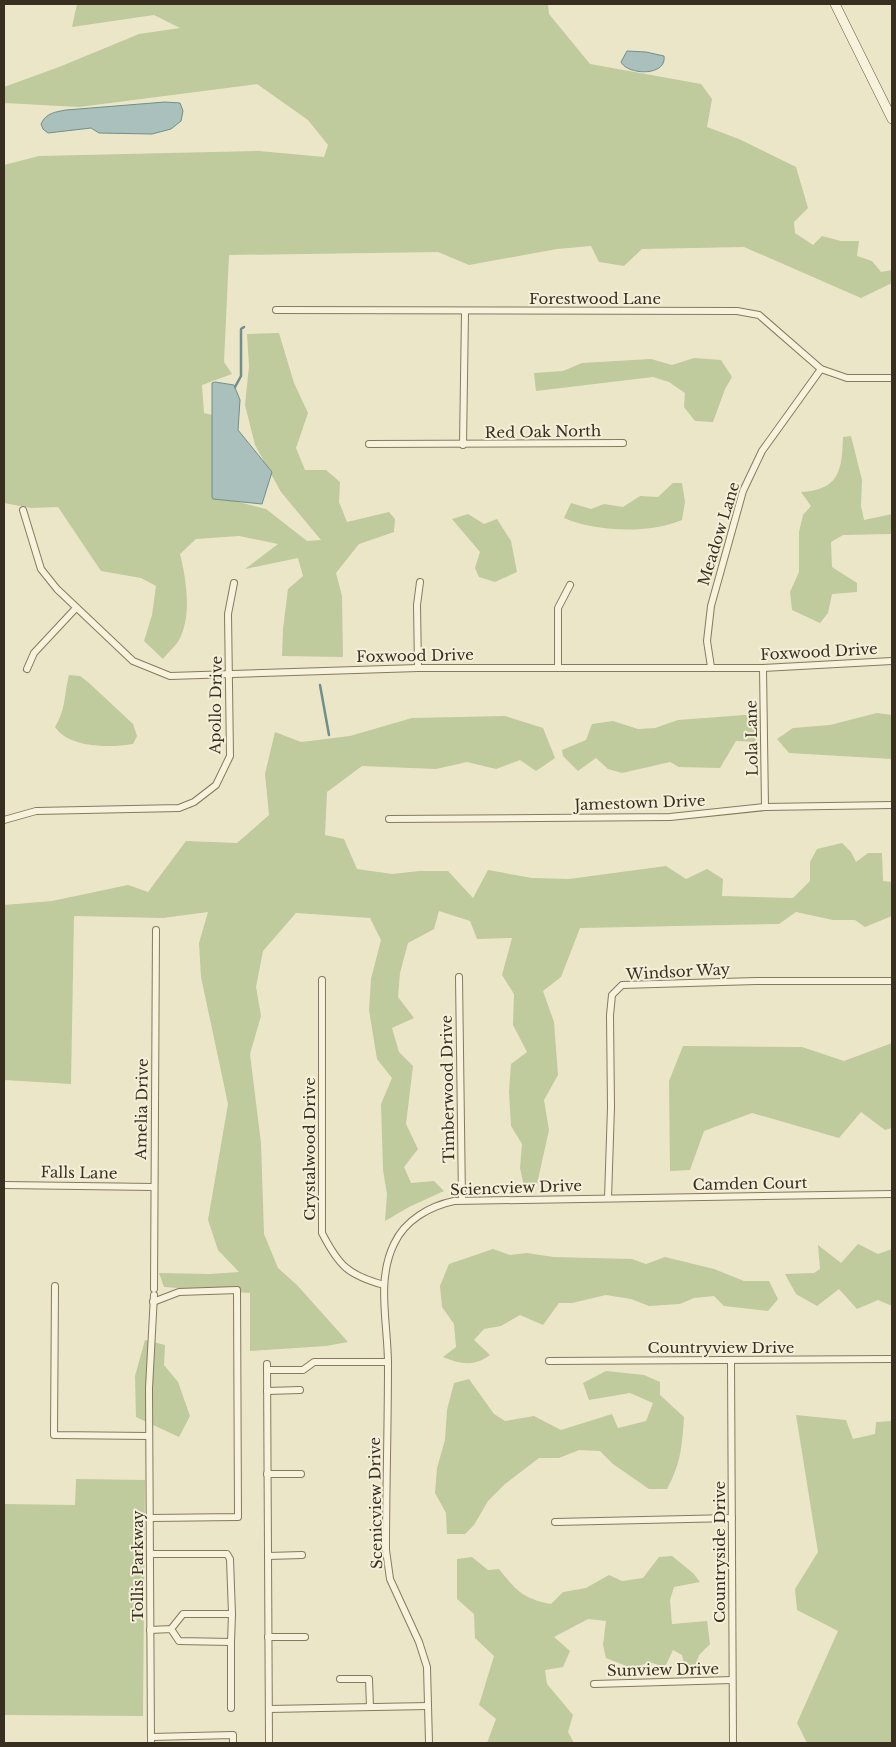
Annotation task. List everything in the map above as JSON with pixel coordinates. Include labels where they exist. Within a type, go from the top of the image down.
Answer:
[{"type":"street","points":[[835,4],[892,119]]},
{"type":"street","name":"Forestwood Lane","points":[[276,310],[465,312],[737,311],[759,315],[821,369],[847,378],[892,378]]},
{"type":"street","points":[[463,445],[465,312]]},
{"type":"street","name":"Meadow Lane","points":[[711,667],[707,641],[711,606],[743,491],[762,451],[821,369]]},
{"type":"street","name":"Red Oak North","points":[[369,444],[623,443]]},
{"type":"street","name":"Foxwood Drive","points":[[23,510],[41,569],[56,589],[133,661],[170,676],[230,676],[290,671],[418,668],[763,668],[892,661]]},
{"type":"street","points":[[418,668],[416,605],[420,582]]},
{"type":"street","name":"Apollo Drive","points":[[4,820],[36,810],[179,808],[194,802],[216,785],[230,756],[228,614],[234,583]]},
{"type":"street","points":[[558,668],[558,608],[570,585]]},
{"type":"street","points":[[27,669],[34,653],[76,608]]},
{"type":"street","name":"Lola Lane","points":[[763,668],[766,807]]},
{"type":"street","name":"Jamestown Drive","points":[[389,819],[670,817],[766,807],[892,805]]},
{"type":"street","name":"Amelia Drive","points":[[149,1388],[154,1295],[156,930]]},
{"type":"street","name":"Timberwood Drive","points":[[459,977],[462,1200]]},
{"type":"street","name":"Crystalwood Drive","points":[[322,980],[322,1233],[337,1260],[361,1279],[384,1285]]},
{"type":"street","name":"Windsor Way","points":[[608,1198],[611,1107],[610,1015],[612,995],[616,989],[622,985],[756,981],[892,981]]},
{"type":"street","name":"Falls Lane","points":[[4,1185],[154,1187]]},
{"type":"street","name":"Camden Court","points":[[608,1198],[892,1194]]},
{"type":"street","name":"Sciencview Drive","points":[[384,1285],[395,1242],[409,1223],[436,1206],[462,1200],[608,1198]]},
{"type":"street","name":"Scenicview Drive","points":[[384,1285],[388,1362],[386,1526],[390,1578],[419,1642],[427,1667],[428,1743]]},
{"type":"street","points":[[55,1286],[54,1436],[149,1436]]},
{"type":"street","points":[[150,1518],[238,1518],[237,1290],[154,1295]]},
{"type":"street","name":"Countryview Drive","points":[[549,1361],[892,1359]]},
{"type":"street","name":"Countryside Drive","points":[[731,1360],[733,1743]]},
{"type":"street","points":[[269,1743],[267,1367],[303,1370],[314,1362],[388,1362]]},
{"type":"street","name":"Tollis Parkway","points":[[149,1388],[151,1740]]},
{"type":"street","points":[[267,1391],[300,1390]]},
{"type":"street","points":[[267,1474],[301,1474]]},
{"type":"street","points":[[554,1522],[732,1518]]},
{"type":"street","points":[[150,1554],[227,1554],[230,1559],[232,1614],[231,1708]]},
{"type":"street","points":[[268,1556],[302,1555]]},
{"type":"street","points":[[150,1630],[171,1629],[183,1614],[232,1614]]},
{"type":"street","points":[[171,1629],[179,1641],[231,1642]]},
{"type":"street","points":[[268,1637],[305,1637]]},
{"type":"street","points":[[340,1679],[370,1678],[370,1707]]},
{"type":"street","name":"Sunview Drive","points":[[594,1684],[732,1680]]},
{"type":"street","points":[[269,1709],[428,1706]]},
{"type":"street","points":[[151,1740],[233,1735],[233,1743]]},
{"type":"green space","points":[[77,4],[548,4],[549,14],[590,64],[701,84],[712,99],[707,127],[739,139],[796,167],[808,208],[794,222],[795,233],[813,245],[822,236],[841,241],[859,241],[857,256],[872,261],[881,272],[892,270],[892,283],[861,298],[744,247],[642,249],[624,266],[599,262],[591,246],[557,249],[469,265],[438,252],[229,255],[224,362],[232,374],[202,385],[204,413],[213,415],[212,495],[266,509],[307,541],[321,540],[281,492],[255,445],[245,405],[249,366],[247,334],[279,333],[294,383],[308,413],[296,448],[305,470],[326,470],[340,482],[339,502],[347,522],[389,512],[395,519],[394,532],[359,544],[336,573],[342,596],[343,657],[282,656],[288,589],[303,576],[298,558],[245,569],[278,544],[239,536],[196,539],[180,554],[187,596],[184,628],[179,641],[163,659],[144,641],[152,615],[156,586],[141,578],[101,571],[58,507],[31,508],[4,503],[4,165],[39,156],[259,151],[324,157],[328,145],[308,120],[257,84],[79,107],[4,103],[4,87],[139,34],[180,28],[154,15],[72,27]]},
{"type":"green space","points":[[694,358],[721,360],[732,377],[725,389],[713,422],[695,421],[684,407],[685,393],[669,382],[653,377],[536,391],[534,373],[563,371],[582,363],[651,359],[672,365]]},
{"type":"green space","points":[[851,436],[862,480],[861,506],[864,520],[892,514],[892,534],[843,535],[831,542],[832,567],[857,583],[857,592],[832,594],[828,613],[820,623],[792,610],[790,592],[799,572],[799,532],[803,515],[811,506],[801,492],[814,490],[831,483],[839,469],[843,437]]},
{"type":"green space","points":[[673,483],[682,483],[685,502],[682,520],[669,525],[623,530],[577,523],[564,518],[571,503],[591,509],[604,504],[623,507],[640,496],[658,497]]},
{"type":"green space","points":[[468,514],[484,524],[497,519],[511,541],[517,572],[495,582],[479,577],[475,568],[480,552],[452,519]]},
{"type":"green space","points":[[69,675],[80,676],[88,682],[133,724],[137,736],[133,744],[113,746],[91,745],[80,743],[61,734],[55,727],[63,708]]},
{"type":"green space","points":[[877,713],[892,715],[892,759],[789,753],[777,739],[793,728],[830,725]]},
{"type":"green space","points":[[758,714],[756,742],[736,741],[720,768],[679,767],[670,762],[622,773],[608,769],[596,758],[578,771],[563,756],[562,750],[586,740],[592,724],[613,721],[638,729],[655,728],[678,720]]},
{"type":"green space","points":[[505,716],[543,728],[555,758],[536,771],[520,760],[496,769],[467,762],[436,769],[362,766],[327,792],[325,835],[344,839],[357,869],[392,874],[419,871],[448,871],[473,898],[488,870],[532,878],[569,879],[666,866],[686,879],[707,869],[723,879],[722,896],[793,898],[810,881],[810,862],[817,849],[842,843],[851,852],[856,862],[868,853],[882,853],[883,881],[892,882],[892,916],[865,927],[855,920],[833,920],[796,912],[779,924],[580,928],[561,977],[543,991],[554,1022],[558,1075],[544,1100],[549,1130],[537,1184],[524,1186],[520,1168],[522,1144],[511,1126],[509,1092],[511,1064],[527,1052],[513,1025],[514,994],[502,975],[512,938],[477,939],[470,921],[439,911],[434,929],[408,943],[400,973],[398,997],[414,1018],[392,1028],[399,1052],[413,1066],[406,1124],[418,1149],[404,1167],[411,1183],[434,1181],[444,1191],[409,1207],[385,1221],[387,1194],[383,1170],[381,1104],[392,1078],[377,1059],[369,1010],[371,979],[381,940],[370,918],[296,913],[263,951],[256,987],[261,1016],[250,1054],[261,1143],[264,1234],[278,1268],[297,1285],[348,1342],[326,1346],[250,1351],[250,1293],[164,1287],[159,1273],[210,1274],[239,1272],[218,1250],[208,1220],[228,1104],[201,977],[199,943],[208,912],[163,918],[74,916],[71,1084],[4,1080],[4,905],[52,901],[128,885],[148,892],[186,841],[237,843],[269,815],[265,774],[275,732],[301,742],[350,736],[412,718]]},
{"type":"green space","points":[[892,1043],[892,1128],[885,1130],[861,1112],[839,1138],[752,1113],[704,1131],[690,1170],[670,1171],[669,1081],[683,1046],[802,1047],[844,1061]]},
{"type":"green space","points":[[858,1244],[878,1254],[892,1249],[892,1306],[878,1300],[857,1309],[839,1289],[817,1306],[796,1294],[785,1274],[814,1273],[820,1269],[818,1245],[841,1263]]},
{"type":"green space","points":[[493,1249],[510,1255],[527,1253],[553,1257],[632,1259],[646,1264],[665,1257],[714,1269],[744,1281],[769,1281],[778,1299],[768,1311],[724,1306],[714,1296],[694,1298],[680,1304],[649,1306],[631,1299],[606,1295],[572,1303],[559,1303],[543,1325],[520,1315],[501,1326],[484,1329],[474,1340],[490,1355],[484,1359],[467,1363],[443,1357],[456,1347],[454,1324],[442,1307],[440,1286],[449,1264]]},
{"type":"green space","points":[[145,1340],[165,1345],[164,1365],[178,1382],[190,1416],[179,1437],[136,1417],[135,1376]]},
{"type":"green space","points":[[606,1371],[644,1375],[660,1382],[660,1395],[684,1417],[680,1455],[667,1489],[649,1489],[613,1464],[600,1451],[579,1450],[559,1458],[539,1458],[505,1484],[488,1501],[474,1525],[465,1534],[447,1534],[446,1513],[435,1493],[437,1468],[445,1440],[447,1410],[454,1383],[469,1379],[494,1414],[505,1421],[534,1416],[561,1430],[612,1414],[618,1428],[646,1421],[653,1403],[630,1393],[589,1400],[583,1383]]},
{"type":"green space","points":[[796,1415],[846,1420],[853,1439],[875,1434],[876,1422],[892,1421],[892,1743],[807,1743],[797,1723],[838,1631],[797,1610],[795,1589],[818,1552]]},
{"type":"green space","points":[[76,1479],[145,1480],[143,1716],[4,1715],[4,1504],[75,1505]]},
{"type":"green space","points":[[672,1556],[693,1573],[700,1582],[674,1587],[670,1600],[672,1624],[707,1621],[710,1644],[699,1655],[695,1667],[685,1668],[682,1655],[673,1650],[665,1667],[649,1662],[634,1669],[606,1658],[603,1645],[606,1621],[588,1619],[554,1637],[570,1651],[563,1667],[545,1670],[547,1684],[573,1715],[568,1732],[574,1743],[487,1743],[496,1719],[479,1705],[494,1656],[475,1638],[474,1614],[457,1599],[457,1559],[472,1557],[488,1570],[499,1569],[521,1592],[533,1599],[551,1604],[563,1592],[586,1588],[609,1575],[622,1581],[643,1578],[659,1557]]},
{"type":"water","points":[[627,51],[646,52],[664,56],[663,63],[653,71],[631,70],[621,62]]},
{"type":"water","points":[[165,102],[180,103],[183,111],[181,121],[171,129],[152,134],[99,133],[91,128],[48,133],[41,124],[48,115],[66,110]]},
{"type":"water","points":[[212,383],[234,385],[240,400],[238,430],[272,472],[262,504],[213,499],[212,497]]},
{"type":"waterway","points":[[235,387],[241,376],[241,329],[244,327]]},
{"type":"waterway","points":[[320,685],[329,735]]}]
